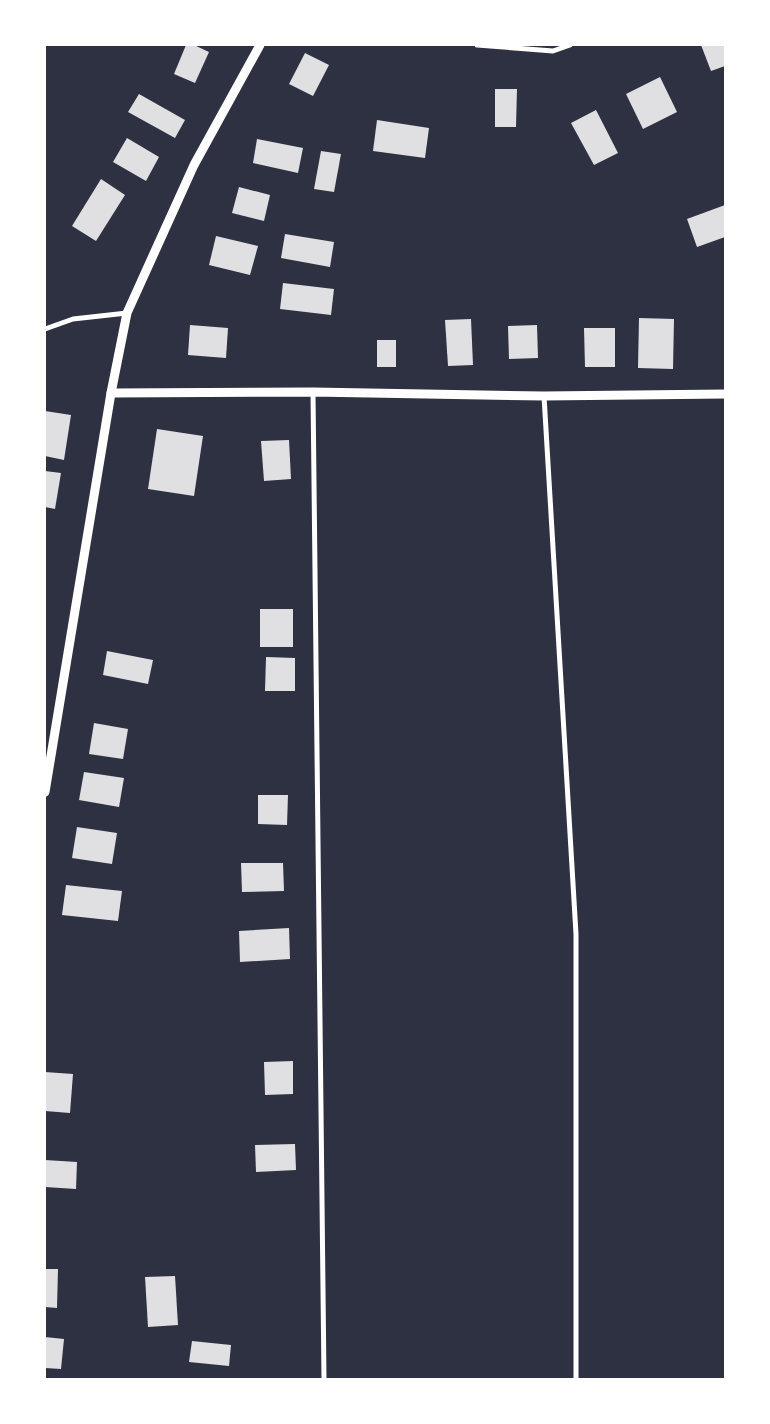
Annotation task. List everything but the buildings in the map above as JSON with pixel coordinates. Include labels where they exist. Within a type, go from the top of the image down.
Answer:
[{"type":"street","points":[[45,792],[111,393],[127,313],[194,165],[260,45]]},
{"type":"street","points":[[477,45],[553,51],[570,45]]},
{"type":"street","points":[[45,329],[73,318],[127,313]]},
{"type":"street","points":[[111,393],[313,392],[544,396],[725,394]]},
{"type":"street","points":[[313,392],[324,1379]]},
{"type":"street","points":[[544,396],[576,934],[576,1379]]}]
